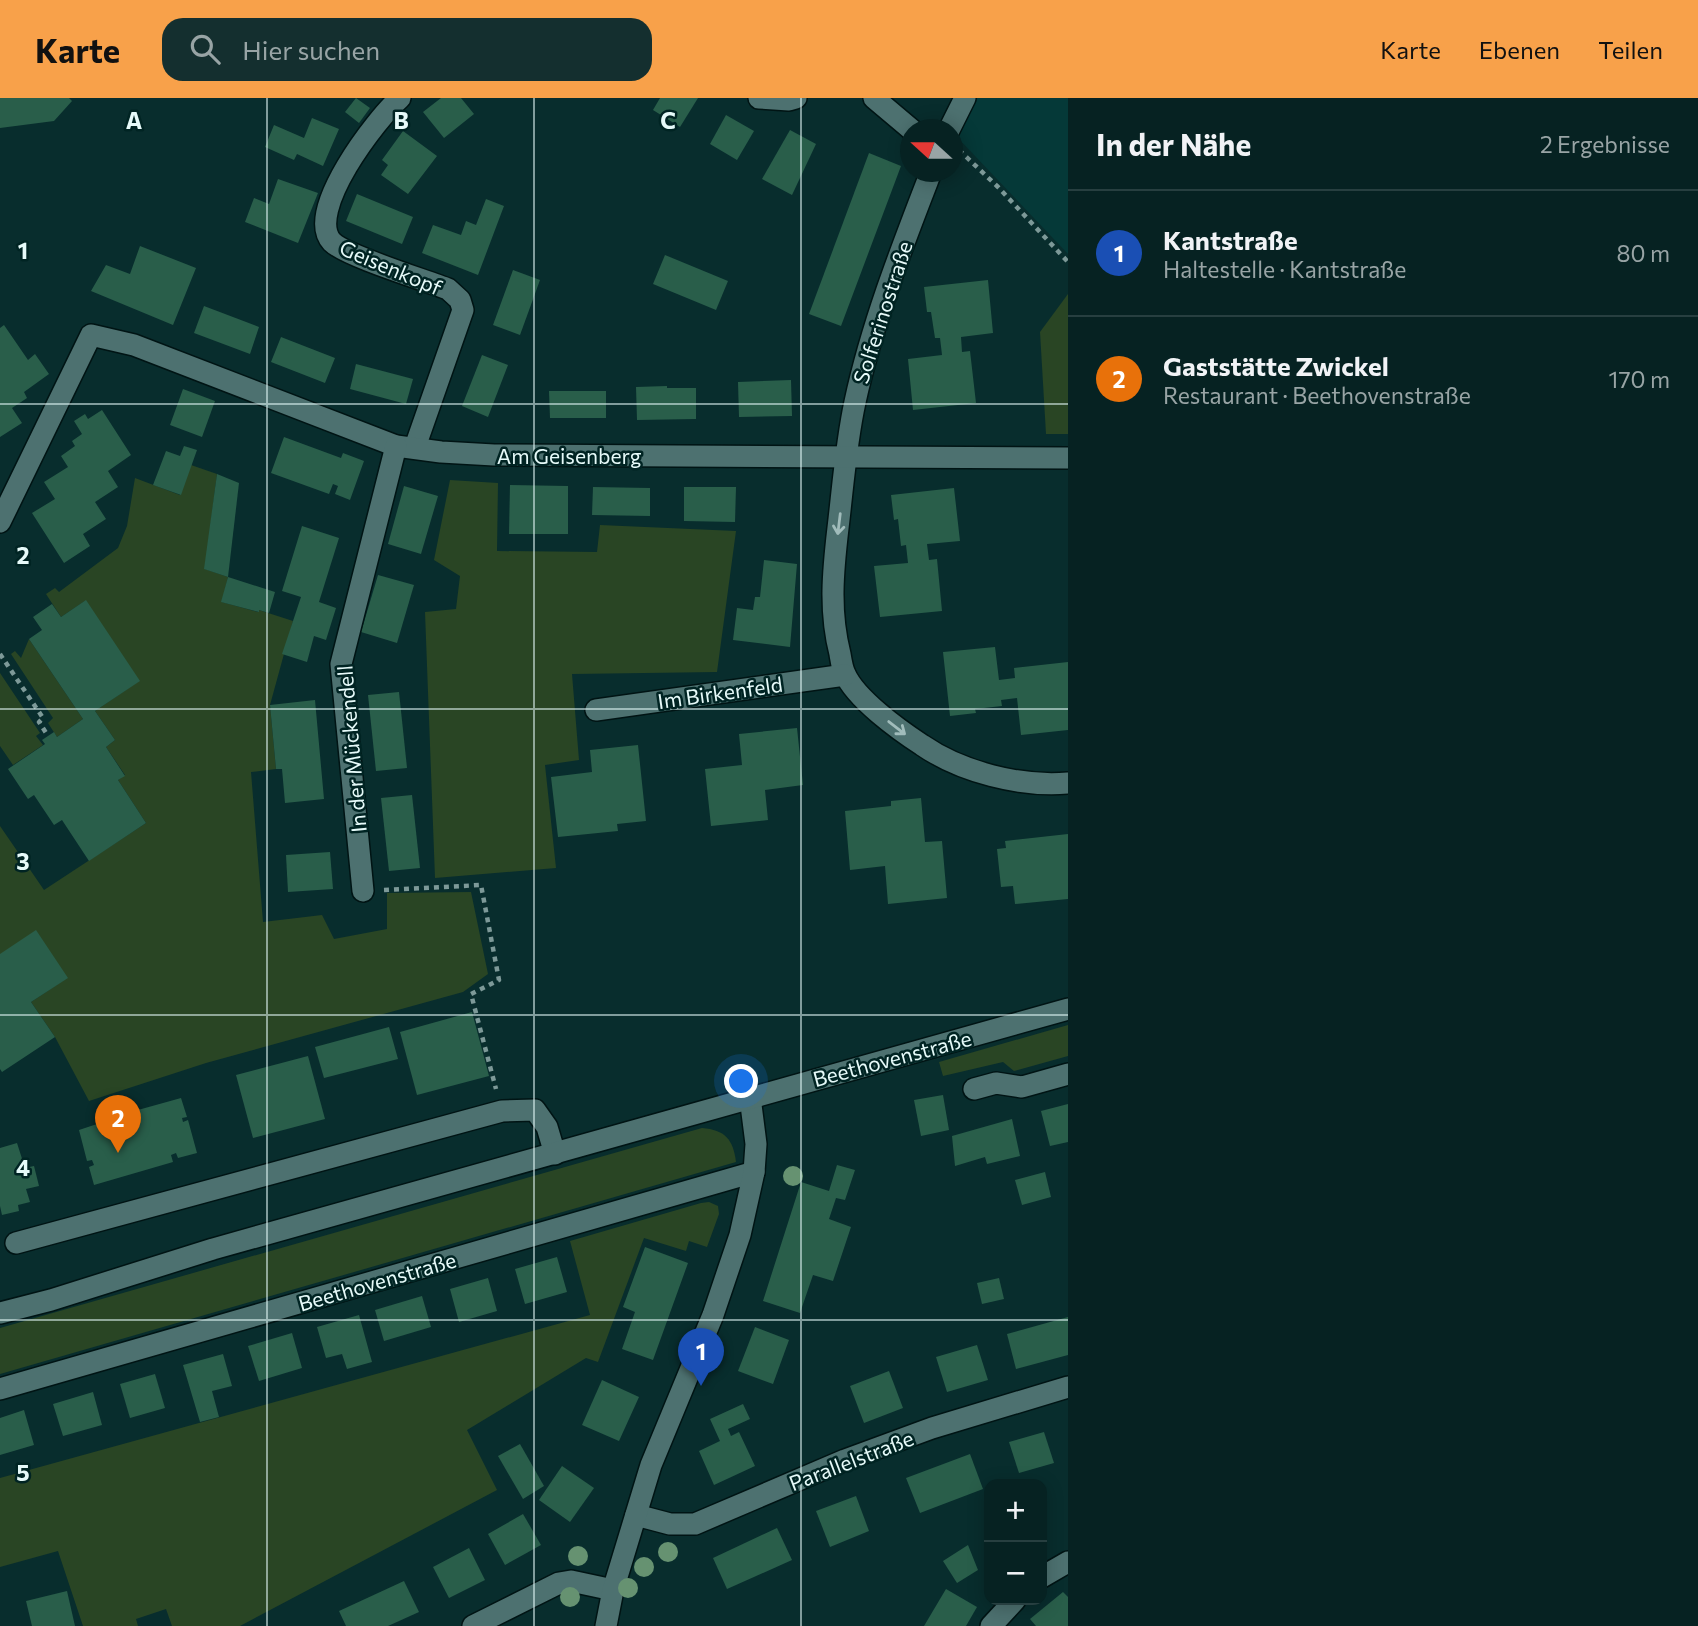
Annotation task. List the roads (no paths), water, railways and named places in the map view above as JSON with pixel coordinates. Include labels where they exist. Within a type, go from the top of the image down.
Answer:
[{"type":"street","name":"Geisenkopf","points":[[400,98],[378,119],[361,142],[337,187],[325,224],[331,241],[347,251],[448,289],[460,300],[463,310],[406,447]]},
{"type":"street","points":[[759,98],[796,98]]},
{"type":"street","points":[[874,98],[900,120]]},
{"type":"street","points":[[954,119],[965,98]]},
{"type":"street","name":"Solferinostraße","points":[[846,457],[854,405],[868,349],[927,182]]},
{"type":"street","name":"Am Geisenberg","points":[[0,522],[91,335],[134,345],[406,447],[441,452],[494,455],[1068,458]]},
{"type":"street","name":"In der Mückendell","points":[[363,891],[341,664],[406,447]]},
{"type":"street","points":[[846,457],[832,608],[845,675],[881,715],[936,755],[962,766],[1007,778],[1068,783]]},
{"type":"street","name":"Im Birkenfeld","points":[[596,710],[845,675]]},
{"type":"street","name":"Beethovenstraße","points":[[0,1313],[51,1300],[213,1249],[1068,1009]]},
{"type":"street","points":[[974,1089],[996,1083],[1022,1087],[1068,1074]]},
{"type":"street","points":[[606,1626],[613,1590],[651,1465],[686,1383],[740,1235],[754,1172],[756,1144],[750,1097]]},
{"type":"street","points":[[16,1243],[502,1111],[535,1110],[547,1127],[555,1154]]},
{"type":"street","name":"Beethovenstraße","points":[[0,1389],[754,1172]]},
{"type":"street","name":"Parallelstraße","points":[[636,1515],[670,1524],[695,1524],[857,1455],[932,1428],[1068,1387]]},
{"type":"street","points":[[1047,1574],[1068,1562]]},
{"type":"street","points":[[473,1626],[559,1583],[571,1581],[613,1590]]},
{"type":"street","points":[[991,1626],[1010,1605]]},
{"type":"place","name":"Gaststätte Zwickel","points":[[118,1153]]},
{"type":"place","name":"Kantstraße","points":[[701,1386]]}]
